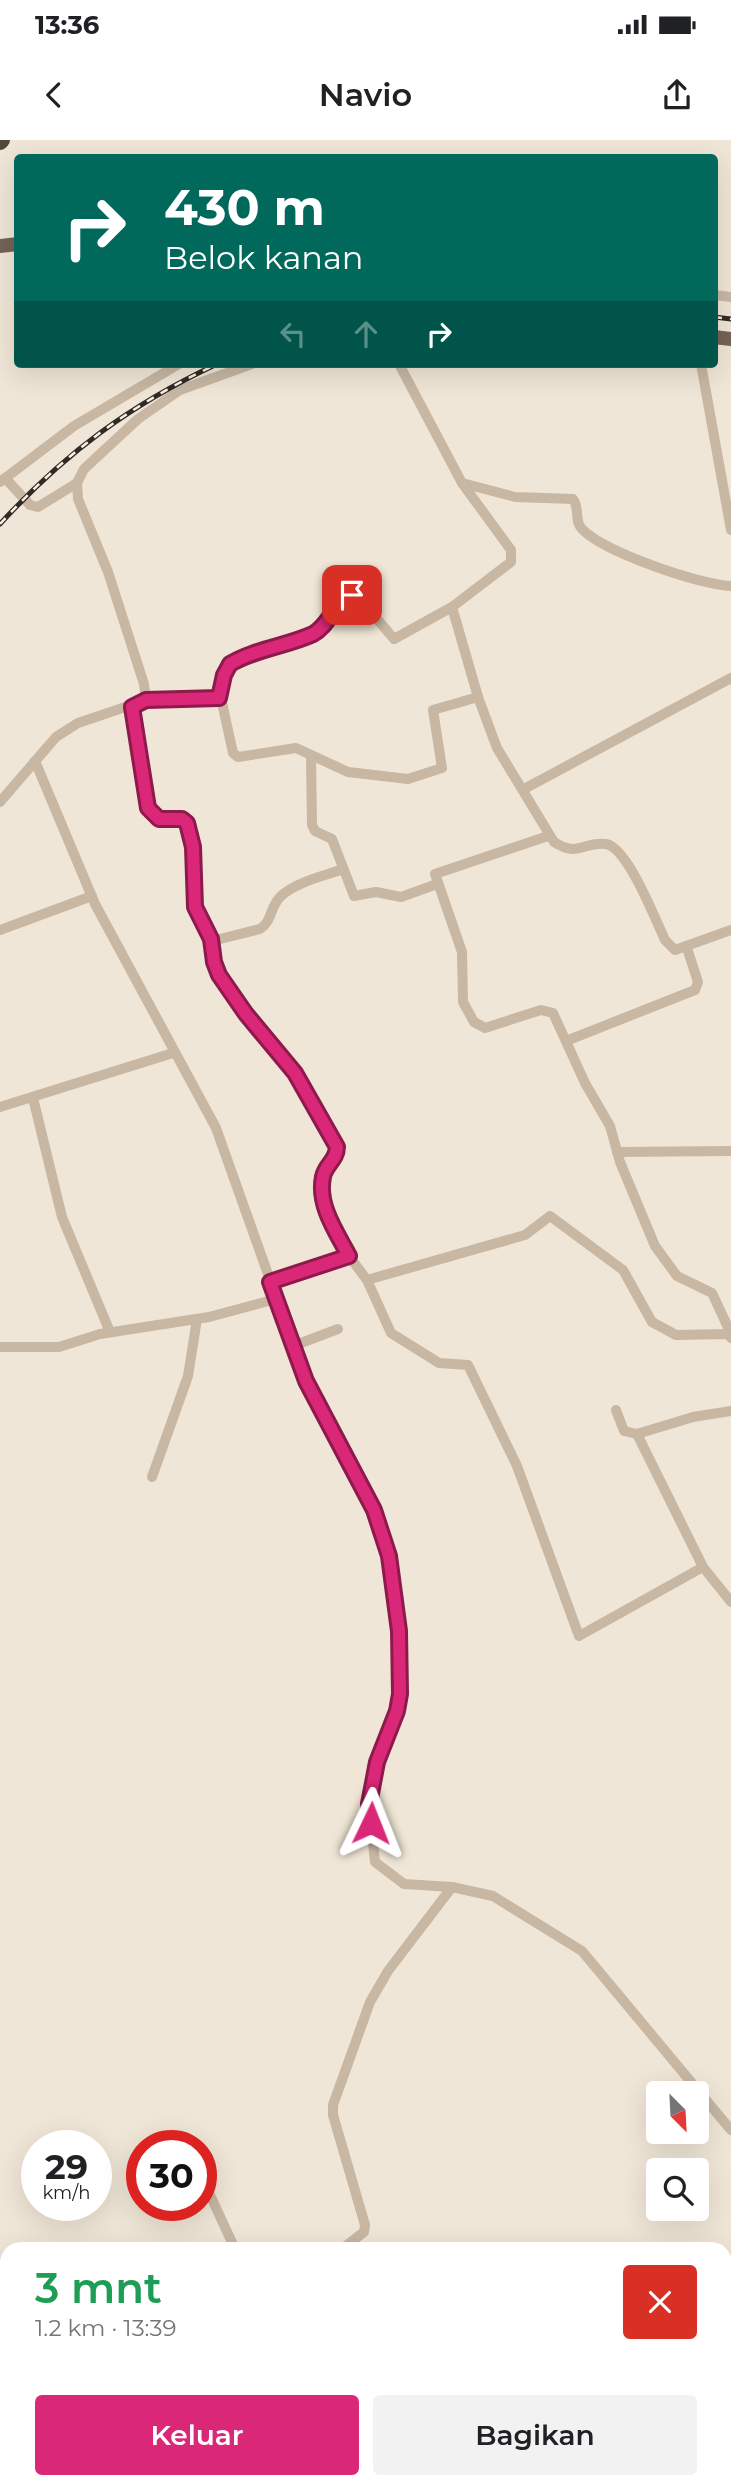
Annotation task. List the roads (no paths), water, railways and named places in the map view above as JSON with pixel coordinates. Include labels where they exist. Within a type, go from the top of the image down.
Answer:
[{"type":"street","points":[[77,483],[38,507],[30,505],[2,480],[74,426],[172,368]]},
{"type":"street","points":[[146,700],[146,691],[108,572],[78,499],[77,483],[84,469],[138,419],[180,390],[241,368]]},
{"type":"street","points":[[394,639],[453,607],[505,567],[513,557],[506,543],[462,483],[401,368]]},
{"type":"street","points":[[702,368],[731,530]]},
{"type":"street","points":[[462,483],[515,497],[573,499],[580,526],[593,536],[689,579],[731,586]]},
{"type":"street","points":[[219,698],[224,675],[230,664],[312,634],[324,625],[336,606],[352,595],[361,600],[400,650]]},
{"type":"street","points":[[453,607],[478,697],[497,748],[524,789],[548,836],[570,850],[605,844],[617,849],[628,862],[665,940],[675,950],[687,948],[731,930]]},
{"type":"street","points":[[524,789],[731,678]]},
{"type":"street","points":[[0,802],[56,737],[78,723],[132,707],[146,700],[219,698],[224,703],[234,756],[290,748],[306,750],[311,757],[348,772],[408,779],[442,768],[433,710],[478,697]]},
{"type":"street","points":[[132,707],[148,808],[159,819],[182,819],[187,823],[193,847],[195,907],[212,941],[214,962],[219,975],[246,1014],[295,1073],[337,1147],[336,1156],[323,1174],[322,1190],[328,1214],[349,1256],[367,1280],[391,1333],[439,1363],[468,1365],[517,1466],[579,1636],[703,1567]]},
{"type":"street","points":[[311,757],[312,825],[316,831],[332,839],[355,897],[376,892],[401,897],[437,884]]},
{"type":"street","points":[[35,761],[92,896],[173,1053],[216,1128],[306,1381],[374,1510],[389,1556],[399,1631],[400,1694],[397,1711],[377,1762],[369,1804],[375,1862],[404,1884],[452,1887],[493,1896],[582,1951],[731,2130]]},
{"type":"street","points":[[367,1280],[525,1235],[550,1216],[623,1270],[652,1322],[676,1335],[730,1335],[712,1293],[677,1276],[655,1246],[617,1152],[606,1117],[585,1083],[553,1013],[547,1010],[485,1028],[474,1023],[460,990],[462,952],[437,884],[437,871],[548,836]]},
{"type":"street","points":[[212,941],[266,926],[275,903],[284,893],[343,869]]},
{"type":"street","points":[[0,930],[92,896]]},
{"type":"street","points":[[566,1041],[695,990],[698,982],[687,948]]},
{"type":"street","points":[[0,1107],[173,1053]]},
{"type":"street","points":[[33,1098],[62,1217],[110,1332]]},
{"type":"street","points":[[617,1152],[731,1151]]},
{"type":"street","points":[[270,1282],[349,1256]]},
{"type":"street","points":[[0,1347],[59,1347],[110,1332],[197,1319],[276,1299]]},
{"type":"street","points":[[152,1477],[188,1376],[197,1319]]},
{"type":"street","points":[[293,1346],[338,1329]]},
{"type":"street","points":[[616,1410],[624,1430],[637,1434],[693,1417],[731,1411]]},
{"type":"street","points":[[637,1434],[703,1567],[731,1602]]},
{"type":"street","points":[[351,2242],[364,2232],[365,2225],[333,2115],[338,2083],[376,1992],[452,1887]]},
{"type":"street","points":[[217,2210],[232,2242]]},
{"type":"railway","points":[[718,317],[731,319]]},
{"type":"railway","points":[[0,524],[49,475],[100,433],[156,396],[209,368]]}]
